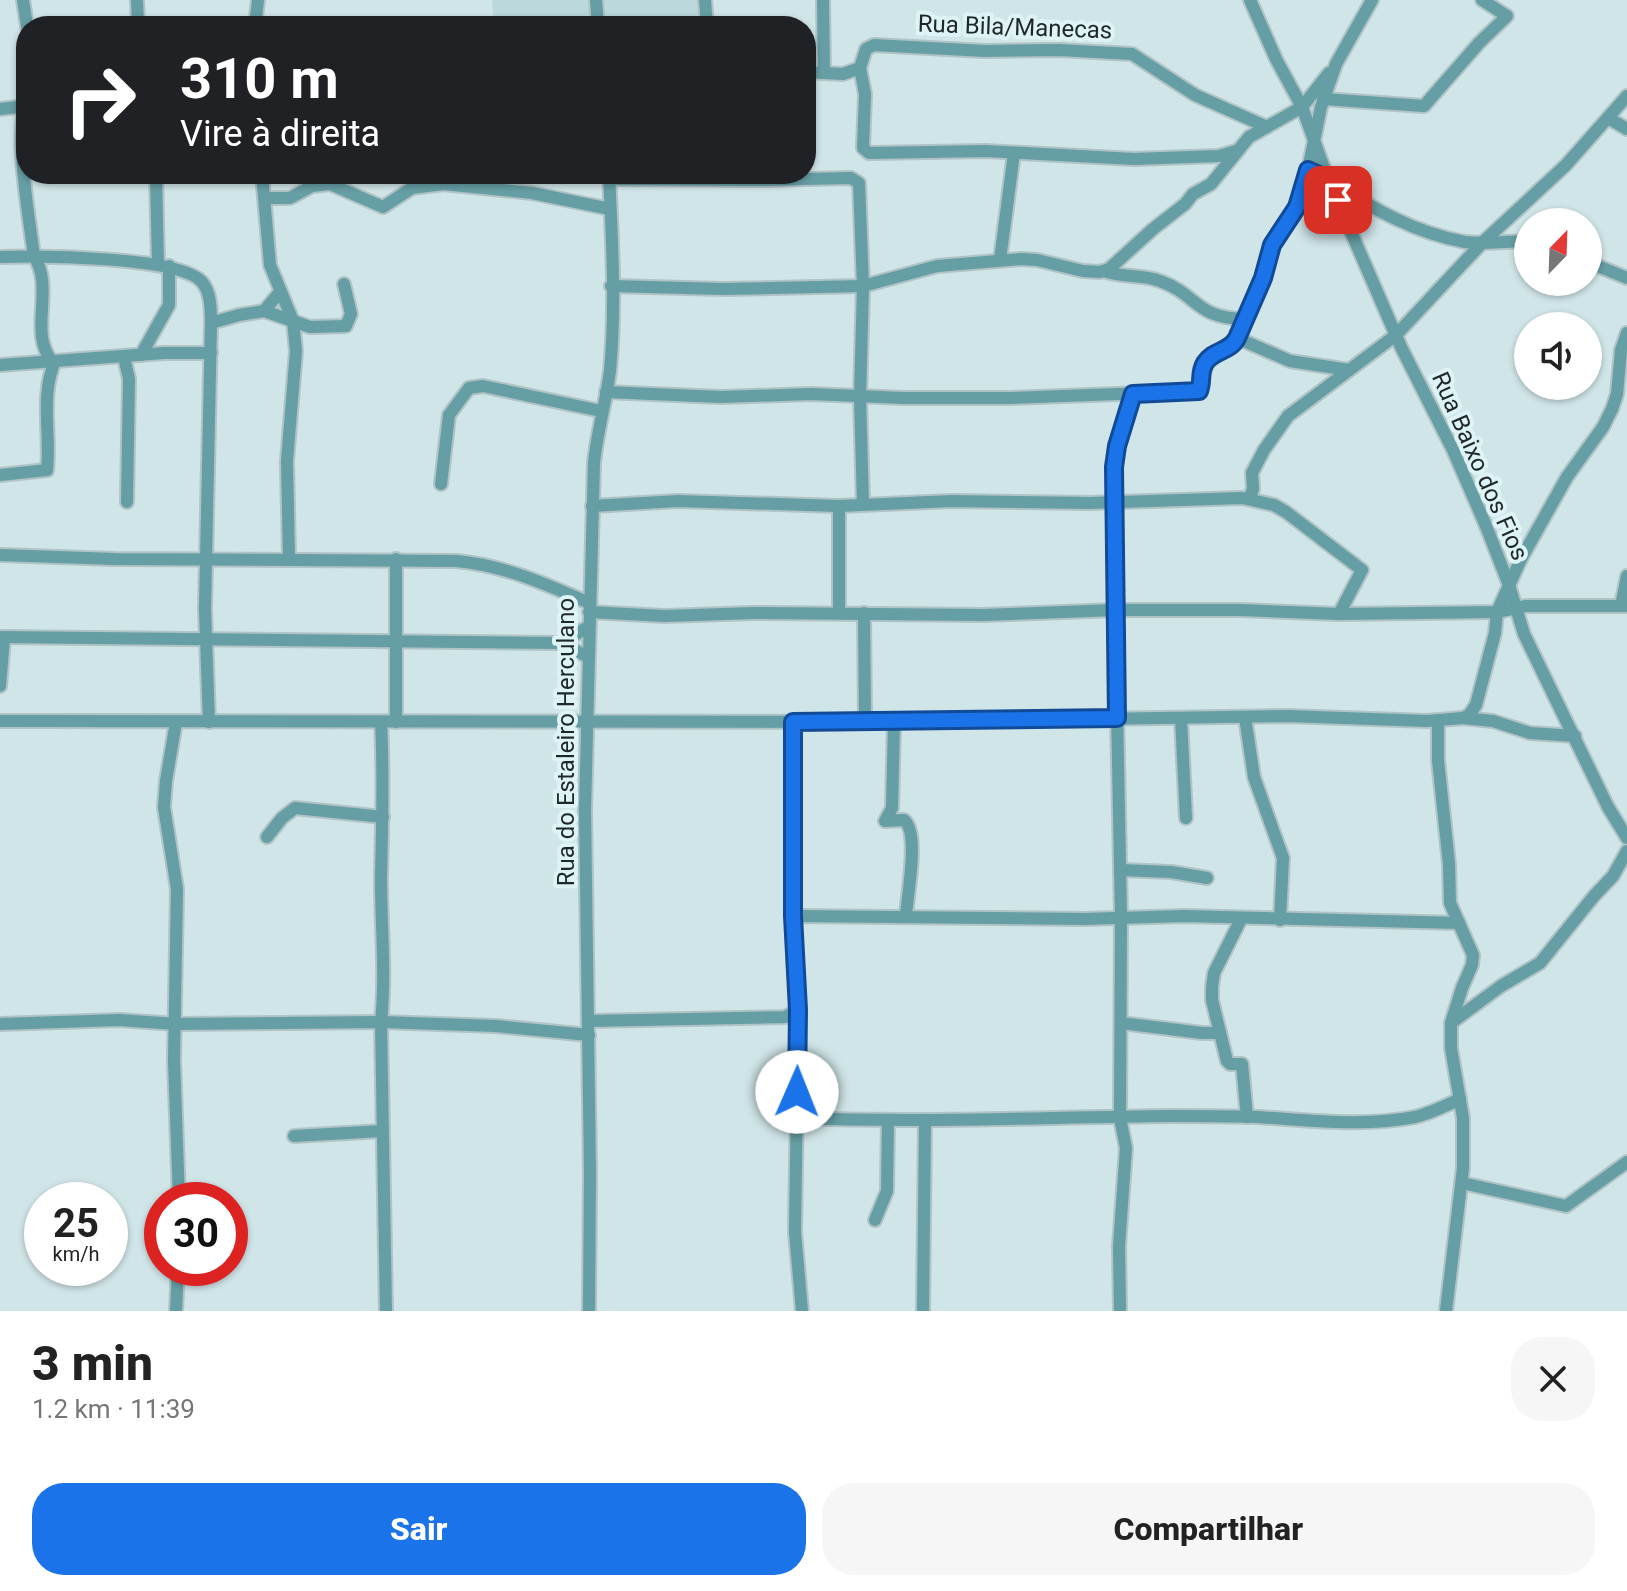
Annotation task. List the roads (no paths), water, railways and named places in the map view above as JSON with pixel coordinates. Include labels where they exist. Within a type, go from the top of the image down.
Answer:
[{"type":"street","points":[[823,0],[824,73]]},
{"type":"street","points":[[1104,271],[1193,194],[1211,184],[1249,137],[1302,107],[1336,64],[1372,0]]},
{"type":"street","points":[[1323,99],[1424,106],[1507,16],[1482,0]]},
{"type":"street","points":[[1254,2],[1292,89],[1288,115]]},
{"type":"street","name":"Rua Bila/Manecas","points":[[860,68],[866,49],[874,45],[985,51],[1119,52],[1141,58],[1195,95],[1267,127]]},
{"type":"street","points":[[606,392],[721,397],[811,394],[1011,398],[1199,391],[1205,364],[1210,357],[1233,346],[1263,278],[1272,245],[1297,207],[1323,99],[1336,64]]},
{"type":"street","points":[[816,73],[843,74],[860,68],[864,82],[863,148],[866,152],[1014,153],[1134,159],[1219,156],[1236,151]]},
{"type":"street","name":"Rua Baixo dos Fios","points":[[1292,89],[1396,335],[1453,450],[1509,585],[1524,634],[1603,797],[1627,838]]},
{"type":"street","points":[[1249,499],[1253,489],[1252,473],[1284,421],[1396,335],[1483,242],[1566,165],[1627,96]]},
{"type":"street","points":[[1608,118],[1627,129]]},
{"type":"street","points":[[1000,260],[1014,153]]},
{"type":"street","points":[[1308,170],[1405,224],[1468,243],[1514,242]]},
{"type":"street","points":[[816,179],[856,180],[861,195],[863,504]]},
{"type":"street","points":[[0,475],[47,470],[42,282],[34,256],[27,184]]},
{"type":"street","points":[[141,355],[169,305],[157,184]]},
{"type":"street","points":[[263,184],[267,251],[279,293],[290,310],[296,351],[287,461],[289,559]]},
{"type":"street","points":[[265,198],[290,198],[312,186],[330,184],[383,207],[412,188],[443,184],[532,193],[610,209]]},
{"type":"street","name":"Rua do Estaleiro Herculano","points":[[589,1311],[586,723],[594,463],[610,369],[609,184]]},
{"type":"street","points":[[0,257],[34,256],[164,265],[189,273],[205,284],[211,323],[206,640],[209,722]]},
{"type":"street","points":[[611,286],[724,289],[863,286],[937,266],[1031,259],[1083,271],[1104,271],[1157,280],[1175,288],[1212,315],[1225,319],[1245,319]]},
{"type":"street","points":[[1602,268],[1627,278]]},
{"type":"street","points":[[211,323],[264,311],[310,327],[346,326],[351,314],[344,284]]},
{"type":"street","points":[[264,311],[279,293]]},
{"type":"street","points":[[1463,718],[1476,705],[1495,633],[1497,612],[1509,585],[1538,527],[1612,409],[1623,367],[1627,333]]},
{"type":"street","points":[[1237,338],[1290,361],[1349,370]]},
{"type":"street","points":[[0,365],[211,353]]},
{"type":"street","points":[[124,357],[129,379],[127,502]]},
{"type":"street","points":[[441,484],[449,415],[469,388],[483,386],[601,411]]},
{"type":"street","points":[[1120,1311],[1119,1246],[1126,1148],[1120,1118],[1121,917],[1113,503],[1115,457],[1133,394]]},
{"type":"street","points":[[592,506],[678,501],[839,506],[952,501],[1113,503],[1249,499],[1274,505],[1286,512],[1362,570],[1339,614]]},
{"type":"street","points":[[839,506],[839,613]]},
{"type":"street","points":[[0,555],[396,559],[479,563],[555,588],[589,608],[665,616],[839,613],[983,615],[1116,610],[1339,614],[1497,612],[1515,607],[1624,606],[1627,576]]},
{"type":"street","points":[[396,559],[396,722]]},
{"type":"street","points":[[864,613],[865,722]]},
{"type":"street","points":[[561,643],[588,627]]},
{"type":"street","points":[[0,686],[2,638],[561,643],[588,657]]},
{"type":"street","points":[[0,721],[894,722],[1336,716],[1438,721],[1463,718],[1493,721],[1530,733],[1575,736]]},
{"type":"street","points":[[1245,717],[1254,777],[1283,858],[1280,920]]},
{"type":"street","points":[[1181,718],[1186,818]]},
{"type":"street","points":[[1438,721],[1438,760],[1450,903],[1473,955],[1451,1023],[1451,1048],[1464,1129],[1462,1183],[1446,1311]]},
{"type":"street","points":[[176,722],[164,807],[177,889],[174,1060],[178,1182]]},
{"type":"street","points":[[381,722],[384,777],[381,879],[385,971],[381,1022],[386,1311]]},
{"type":"street","points":[[793,722],[793,916],[798,1010],[795,1232],[802,1311]]},
{"type":"street","points":[[894,722],[892,808],[885,821],[904,820],[911,832],[906,916]]},
{"type":"street","points":[[267,837],[282,818],[295,808],[383,817]]},
{"type":"street","points":[[1451,1023],[1501,986],[1540,963],[1594,896],[1620,876],[1627,851]]},
{"type":"street","points":[[1120,870],[1171,872],[1207,878]]},
{"type":"street","points":[[793,916],[1084,919],[1184,916],[1459,923]]},
{"type":"street","points":[[1241,919],[1214,973],[1212,1000],[1228,1063],[1242,1064],[1247,1117]]},
{"type":"street","points":[[589,1021],[785,1017],[798,1010]]},
{"type":"street","points":[[785,1017],[798,1026]]},
{"type":"street","points":[[0,1024],[119,1020],[176,1024],[381,1022],[496,1026],[589,1035]]},
{"type":"street","points":[[1121,1023],[1220,1033]]},
{"type":"street","points":[[797,1118],[1400,1119],[1433,1112],[1460,1099]]},
{"type":"street","points":[[875,1220],[887,1191],[888,1120]]},
{"type":"street","points":[[923,1311],[925,1120]]},
{"type":"street","points":[[294,1136],[382,1131]]},
{"type":"street","points":[[1462,1183],[1566,1206],[1627,1162]]},
{"type":"street","points":[[176,1311],[177,1286]]}]
